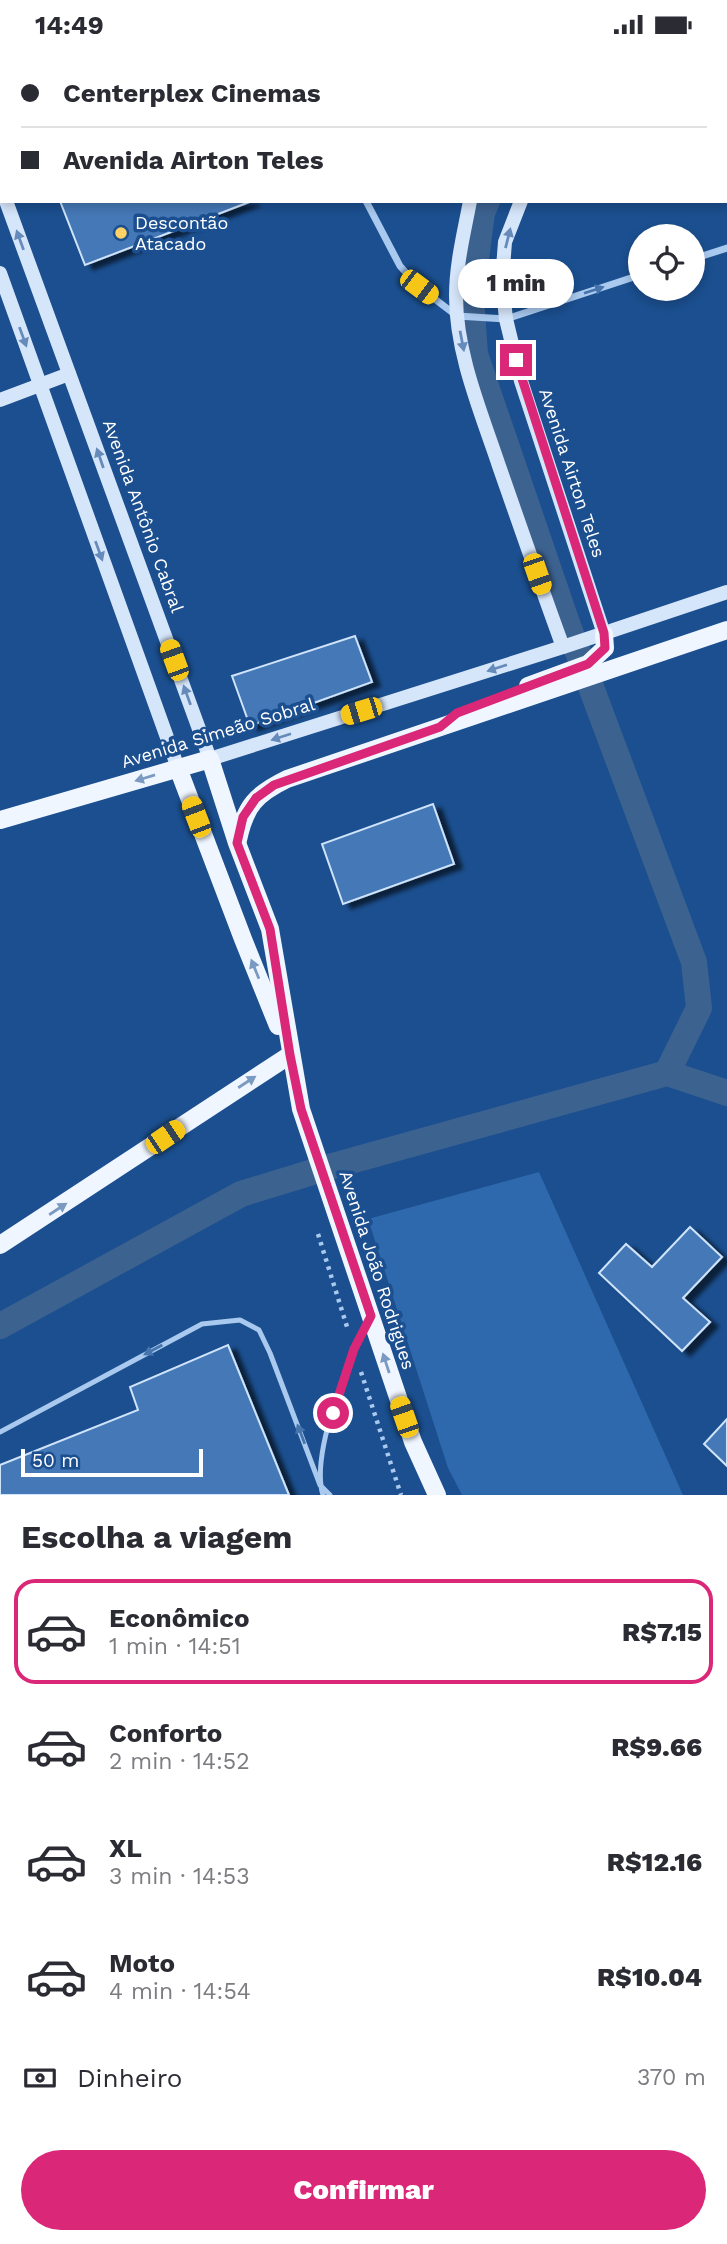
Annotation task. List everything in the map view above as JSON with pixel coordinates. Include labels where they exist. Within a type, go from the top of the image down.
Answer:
[{"type":"main road","name":"Avenida Antônio Cabral","points":[[7,203],[270,929],[290,1055]]},
{"type":"main road","points":[[470,203],[459,257],[456,295],[477,402],[566,647]]},
{"type":"main road","name":"Avenida Airton Teles","points":[[520,203],[505,243],[503,319],[604,633]]},
{"type":"main road","points":[[0,272],[178,768],[290,1055],[0,1245]]},
{"type":"main road","points":[[0,400],[69,373]]},
{"type":"main road","name":"Avenida Simeão Sobral","points":[[0,820],[210,759],[566,647],[727,591]]},
{"type":"main road","points":[[237,843],[243,817],[256,798],[274,785],[440,727],[581,671],[617,668],[727,630]]},
{"type":"main road","points":[[581,671],[605,648],[604,633]]},
{"type":"main road","name":"Avenida João Rodrigues","points":[[290,1055],[301,1109],[413,1442],[437,1495]]},
{"type":"street","points":[[367,203],[400,266],[419,287],[460,316],[503,319],[628,279]]},
{"type":"street","points":[[705,254],[727,248]]},
{"type":"lane","points":[[320,1485],[326,1434],[354,1349],[371,1316]]},
{"type":"lane","points":[[0,1432],[201,1324],[240,1320],[259,1330],[270,1353],[323,1495]]},
{"type":"lane","points":[[320,1485],[330,1495]]},
{"type":"shaded area","points":[[539,1172],[683,1495],[462,1495],[448,1468],[368,1219]]},
{"type":"building","name":"Descontão Atacado","points":[[61,203],[247,203],[85,265]]},
{"type":"building","points":[[355,636],[372,682],[250,726],[232,676]]},
{"type":"building","points":[[433,804],[454,864],[343,904],[322,844]]},
{"type":"building","points":[[690,1227],[722,1257],[683,1298],[710,1322],[682,1351],[599,1273],[626,1244],[652,1267]]},
{"type":"building","points":[[228,1345],[289,1495],[0,1495],[0,1465],[138,1410],[130,1387]]},
{"type":"building","points":[[727,1419],[727,1466],[704,1444]]},
{"type":"waterway","points":[[486,203],[482,213],[471,297],[475,354],[567,623],[694,962],[699,1008],[667,1073]]},
{"type":"waterway","points":[[0,1326],[241,1194],[667,1073],[727,1093]]},
{"type":"place","name":"Descontão Atacado","points":[[121,233]]},
{"type":"route","points":[[333,1413],[354,1349],[371,1316],[301,1109],[270,929],[237,843],[243,817],[256,798],[274,785],[440,727],[457,713],[588,664],[605,648],[604,633],[516,360]]}]
